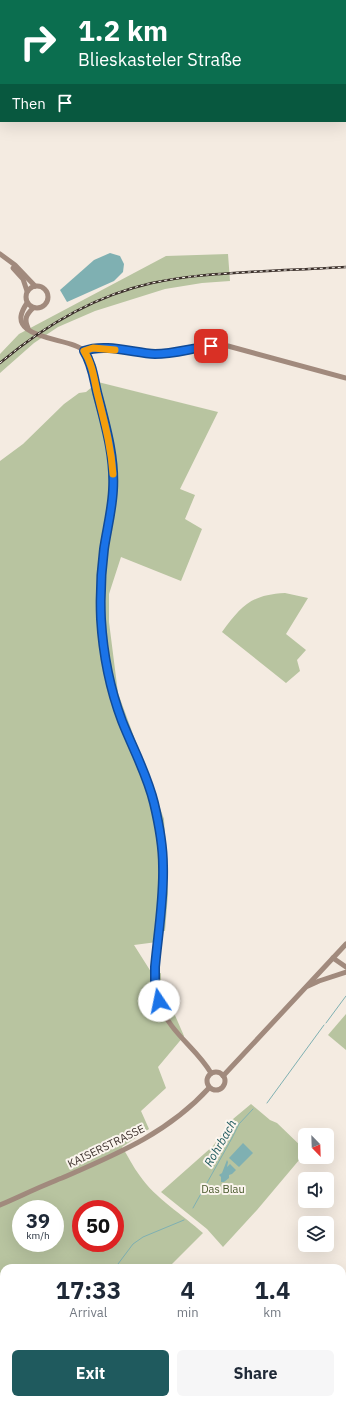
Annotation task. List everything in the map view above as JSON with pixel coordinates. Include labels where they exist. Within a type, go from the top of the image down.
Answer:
[{"type":"main road","points":[[0,254],[15,265],[34,286],[45,290],[48,299],[42,307],[33,308],[28,313],[24,322]]},
{"type":"main road","points":[[0,258],[13,267],[25,283],[27,303],[33,308]]},
{"type":"main road","points":[[27,291],[34,286]]},
{"type":"main road","points":[[27,303],[22,311],[21,319],[29,330],[39,336],[75,345],[84,351],[90,365],[110,443],[113,474],[111,505],[101,582],[101,620],[106,660],[112,687],[122,720],[143,767],[158,818],[162,848],[163,880],[155,967],[157,991],[163,1012],[171,1026],[203,1060],[211,1073]]},
{"type":"main road","points":[[84,351],[93,348],[102,348],[157,354],[211,346],[228,346],[346,378]]},
{"type":"main road","points":[[223,1076],[346,944]]},
{"type":"main road","points":[[333,958],[346,967]]},
{"type":"main road","points":[[305,988],[319,981],[346,972]]},
{"type":"main road","points":[[217,1072],[223,1076],[225,1083],[222,1088],[214,1090],[209,1088],[207,1080],[211,1073],[217,1072]]},
{"type":"main road","name":"KAISERSTRASSE","points":[[0,1205],[106,1159],[138,1143],[193,1106],[209,1088]]},
{"type":"green space","points":[[228,254],[230,281],[202,283],[165,289],[95,311],[58,327],[34,343],[0,373],[0,354],[19,334],[166,256]]},
{"type":"green space","points":[[90,380],[218,412],[180,489],[195,495],[185,519],[202,529],[181,581],[121,557],[109,594],[109,622],[118,693],[164,819],[168,894],[165,931],[159,930],[157,942],[134,945],[153,975],[161,973],[161,983],[184,1036],[158,1067],[166,1088],[141,1111],[149,1129],[122,1147],[137,1173],[153,1192],[203,1233],[172,1264],[0,1264],[0,461],[23,444],[64,404],[79,393],[86,392],[92,387]]},
{"type":"green space","points":[[285,593],[308,598],[286,634],[306,650],[297,660],[300,671],[286,683],[222,632],[248,603],[264,596]]},
{"type":"green space","points":[[346,1014],[346,1050],[328,1035]]},
{"type":"green space","name":"Das Blau","points":[[251,1104],[270,1120],[277,1123],[298,1143],[298,1161],[257,1210],[223,1247],[207,1229],[161,1192],[213,1146],[233,1119]]},
{"type":"water","points":[[110,253],[120,256],[124,264],[123,272],[114,281],[67,302],[60,290],[94,260]]},
{"type":"water","points":[[243,1143],[253,1153],[239,1167],[229,1158]]},
{"type":"water","points":[[227,1160],[227,1167],[230,1164],[236,1170],[229,1175],[229,1178],[224,1182],[221,1182],[221,1177],[219,1175],[222,1173]]},
{"type":"waterway","name":"Rohrbach","points":[[326,1023],[346,996]]},
{"type":"waterway","name":"Rohrbach","points":[[267,1103],[324,1025]]},
{"type":"waterway","name":"Rohrbach","points":[[193,1208],[239,1124],[253,1109]]},
{"type":"waterway","name":"Rohrbach","points":[[118,1264],[133,1244],[143,1237],[184,1220]]},
{"type":"railway","points":[[0,363],[35,336],[71,314],[110,296],[152,283],[200,276],[346,267]]},
{"type":"slow traffic","points":[[113,474],[110,443],[90,365],[84,351],[93,348],[115,350]]},
{"type":"route","points":[[159,1001],[155,982],[155,967],[164,866],[162,848],[158,818],[151,790],[143,767],[122,720],[106,660],[100,605],[104,550],[110,520],[113,489],[112,458],[110,443],[90,365],[84,351],[93,348],[102,348],[157,354],[211,346]]}]
